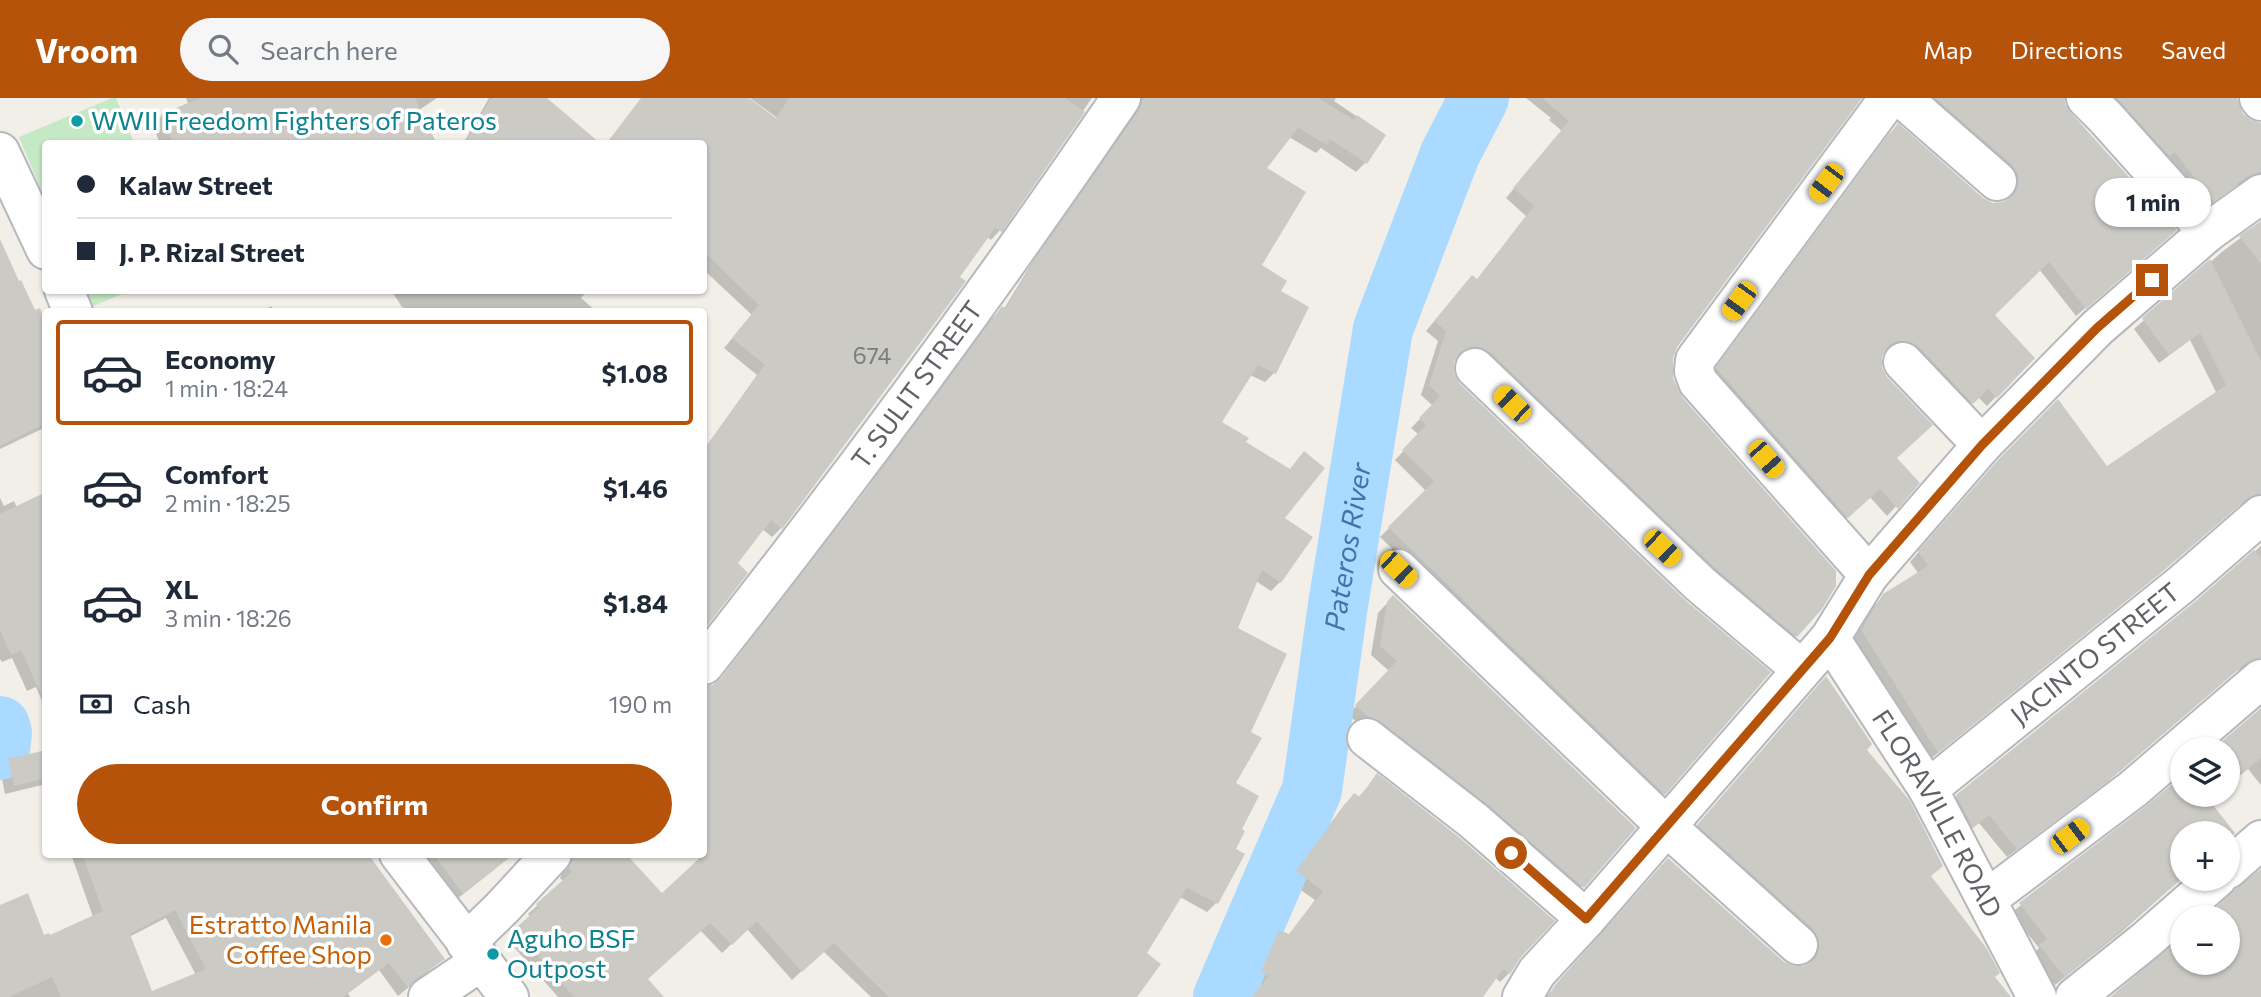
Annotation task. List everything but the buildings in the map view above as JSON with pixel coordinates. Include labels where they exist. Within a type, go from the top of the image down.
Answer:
[{"type":"street","name":"T. SULIT STREET","points":[[707,661],[1031,232],[1121,98]]},
{"type":"street","points":[[1869,575],[1698,382],[1694,371],[1695,360],[1889,98]]},
{"type":"street","points":[[1902,98],[1997,181]]},
{"type":"street","points":[[2086,98],[2208,232]]},
{"type":"street","points":[[0,152],[42,241]]},
{"type":"street","points":[[1522,997],[1537,972],[1830,638],[1869,575],[1982,445],[2097,328],[2208,232],[2261,194]]},
{"type":"street","points":[[1903,362],[1982,445]]},
{"type":"street","points":[[1475,368],[1700,584],[1801,669]]},
{"type":"street","name":"JACINTO STREET","points":[[1928,789],[2183,583],[2261,515]]},
{"type":"street","points":[[1398,569],[1666,826],[1798,945]]},
{"type":"street","name":"FLORAVILLE ROAD","points":[[1830,638],[1928,789],[2037,997]]},
{"type":"street","points":[[1987,899],[2133,789],[2261,679]]},
{"type":"street","points":[[1367,738],[1474,821],[1586,919]]},
{"type":"street","points":[[2240,858],[2261,840]]},
{"type":"street","points":[[401,858],[509,997]]},
{"type":"street","points":[[428,997],[473,952],[502,908],[548,858]]},
{"type":"street","points":[[2075,997],[2202,891]]},
{"type":"green space","points":[[116,98],[133,140],[42,140],[42,192],[19,137]]},
{"type":"green space","points":[[85,294],[122,294],[91,307]]},
{"type":"waterway","name":"Pateros River","points":[[1223,997],[1312,790],[1338,605],[1383,329],[1450,154],[1479,98]]},
{"type":"waterway","name":"Pateros River","points":[[0,726],[0,750]]},
{"type":"place","name":"WWII Freedom Fighters of Pateros","points":[[77,121]]},
{"type":"place","name":"Estratto Manila Coffee Shop","points":[[386,940]]},
{"type":"place","name":"Aguho BSF Outpost","points":[[493,954]]},
{"type":"route","points":[[1511,853],[1586,919],[1830,638],[1869,575],[1982,445],[2097,328],[2152,280]]}]
